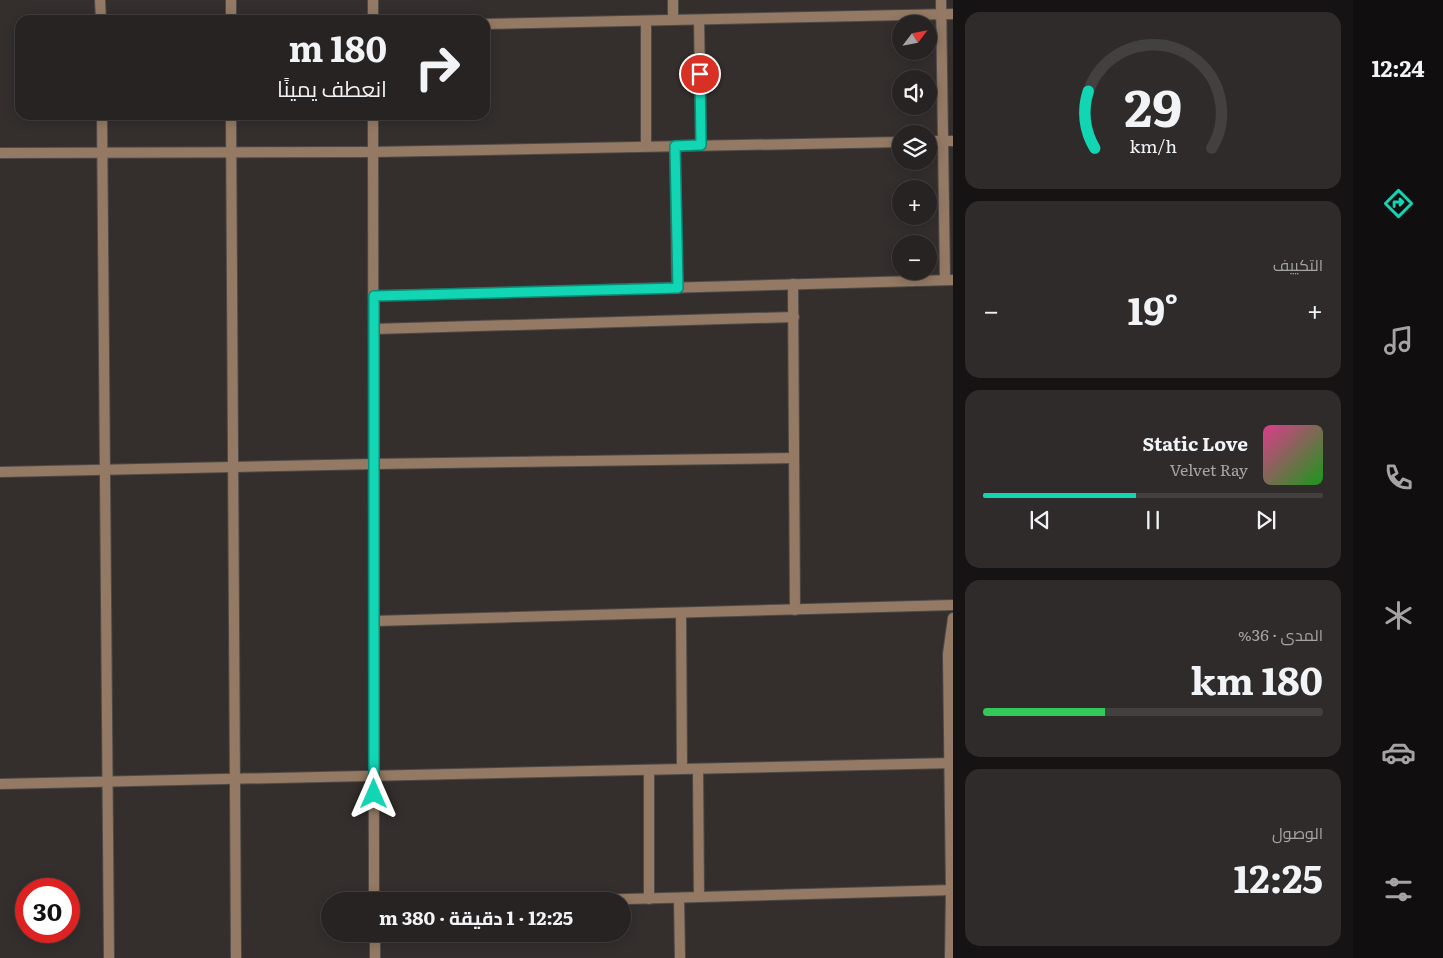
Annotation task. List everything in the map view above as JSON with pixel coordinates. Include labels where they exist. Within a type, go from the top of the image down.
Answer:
[{"type":"street","points":[[100,0],[101,15]]},
{"type":"street","points":[[231,0],[231,15]]},
{"type":"street","points":[[373,0],[373,15]]},
{"type":"street","points":[[673,0],[673,20]]},
{"type":"street","points":[[374,296],[949,280],[948,141],[941,0]]},
{"type":"street","points":[[490,24],[953,14]]},
{"type":"street","points":[[698,20],[701,145]]},
{"type":"street","points":[[646,21],[646,146]]},
{"type":"street","points":[[102,120],[110,958]]},
{"type":"street","points":[[232,120],[236,958]]},
{"type":"street","points":[[373,120],[374,892]]},
{"type":"street","points":[[0,154],[373,152],[892,142]]},
{"type":"street","points":[[675,146],[678,288]]},
{"type":"street","points":[[793,284],[795,610]]},
{"type":"street","points":[[374,329],[794,317]]},
{"type":"street","points":[[0,472],[794,458]]},
{"type":"street","points":[[374,621],[953,606]]},
{"type":"street","points":[[682,613],[682,769]]},
{"type":"street","points":[[950,958],[952,890],[948,654],[953,618]]},
{"type":"street","points":[[0,784],[951,764]]},
{"type":"street","points":[[698,769],[699,897]]},
{"type":"street","points":[[649,770],[649,899]]},
{"type":"street","points":[[631,899],[952,890]]},
{"type":"street","points":[[679,898],[680,958]]},
{"type":"street","points":[[374,942],[374,958]]},
{"type":"route","points":[[374,794],[374,296],[678,288],[675,146],[701,145],[700,74]]}]
